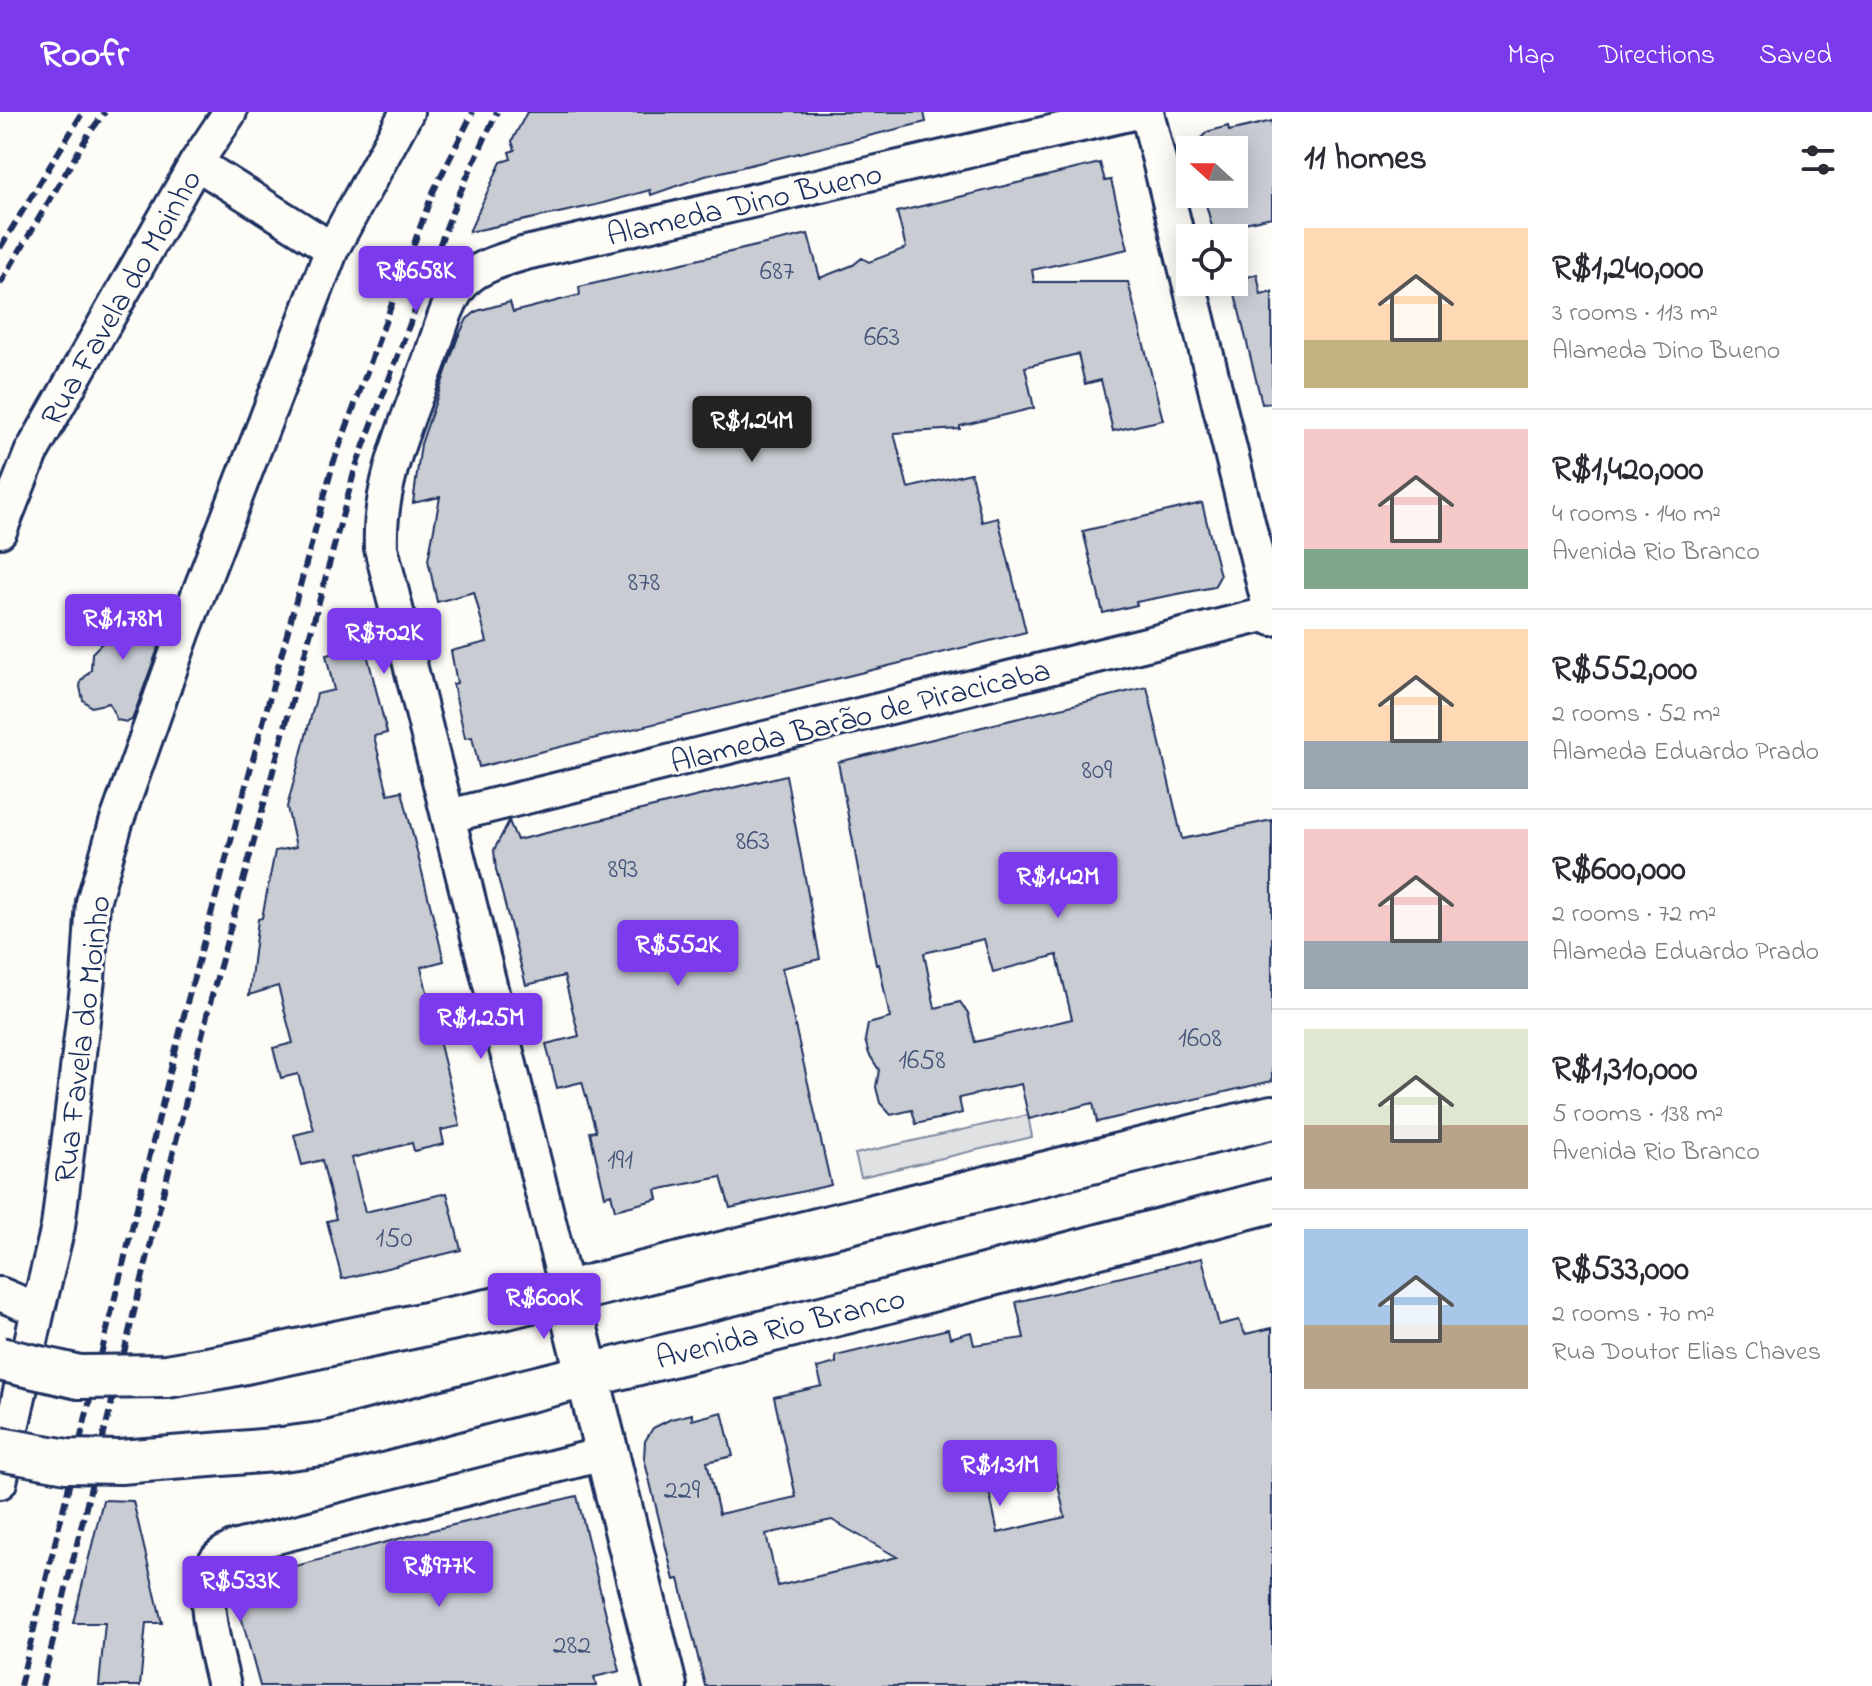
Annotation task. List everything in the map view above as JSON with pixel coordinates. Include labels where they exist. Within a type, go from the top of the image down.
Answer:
[{"type":"main road","points":[[0,1359],[79,1377],[167,1376],[231,1365],[567,1293],[1272,1117]]},
{"type":"main road","name":"Avenida Rio Branco","points":[[0,1449],[67,1461],[120,1462],[329,1443],[1272,1201]]},
{"type":"main road","points":[[567,1293],[665,1686]]},
{"type":"street","name":"Rua Favela do Moinho","points":[[0,531],[31,453],[196,163],[230,112]]},
{"type":"street","name":"Alameda Dino Bueno","points":[[567,1293],[381,548],[380,527],[393,462],[449,305],[468,278],[500,261],[1138,112]]},
{"type":"street","points":[[1147,112],[1272,615]]},
{"type":"street","name":"Rua Favela do Moinho","points":[[0,1482],[58,1227],[88,979],[93,902],[116,823],[184,631],[332,249],[398,115]]},
{"type":"street","points":[[196,163],[332,249]]},
{"type":"street","name":"Alameda Barão de Piracicaba","points":[[449,816],[1272,615]]},
{"type":"street","points":[[0,1294],[38,1310]]},
{"type":"street","points":[[224,1686],[216,1653],[208,1582],[214,1561],[233,1548],[607,1453]]},
{"type":"shaded area","points":[[1028,1115],[1032,1137],[861,1177],[855,1154]]},
{"type":"building","points":[[527,112],[924,112],[926,122],[705,176],[651,195],[650,190],[596,205],[469,232],[501,162],[511,159],[509,152],[515,150],[512,141]]},
{"type":"building","points":[[1272,121],[1272,217],[1240,224],[1211,224],[1207,208],[1248,208],[1248,136],[1203,136],[1228,126],[1229,131]]},
{"type":"building","points":[[1100,163],[1105,181],[1111,180],[1128,249],[1032,270],[1034,282],[1128,282],[1163,420],[1113,431],[1101,380],[1085,384],[1078,354],[1025,367],[1034,408],[960,426],[960,429],[894,433],[908,488],[971,473],[982,522],[998,518],[1026,632],[479,767],[472,737],[465,738],[453,684],[457,683],[451,651],[487,642],[474,592],[437,602],[428,560],[440,497],[413,503],[421,444],[467,319],[477,311],[510,302],[513,312],[580,295],[579,287],[808,234],[820,278],[853,265],[862,258],[869,262],[906,248],[897,212]]},
{"type":"building","points":[[1257,274],[1261,295],[1272,292],[1272,403],[1262,404],[1235,296],[1248,296],[1248,277]]},
{"type":"building","points":[[1202,503],[1220,576],[1214,587],[1136,602],[1137,605],[1103,613],[1083,531]]},
{"type":"building","points":[[140,597],[165,629],[132,720],[127,722],[117,720],[109,703],[91,707],[83,700],[80,687],[81,681],[91,670],[92,653],[103,642],[107,621],[116,615],[134,614]]},
{"type":"building","points":[[365,646],[387,733],[374,736],[388,794],[402,791],[444,961],[421,967],[460,1126],[441,1130],[444,1144],[414,1151],[412,1143],[352,1158],[365,1212],[447,1193],[461,1250],[342,1279],[327,1221],[336,1219],[322,1160],[302,1165],[294,1135],[314,1130],[298,1074],[281,1078],[273,1048],[293,1043],[278,986],[249,995],[258,919],[262,918],[275,851],[296,847],[287,807],[317,694],[334,690],[326,655]]},
{"type":"building","points":[[1147,687],[1182,839],[1272,820],[1272,1081],[1097,1122],[1093,1103],[1029,1119],[1021,1084],[959,1098],[962,1113],[946,1117],[916,1124],[912,1110],[891,1115],[880,1103],[876,1087],[879,1070],[865,1040],[868,1024],[890,1018],[879,964],[876,965],[838,762]],"holes":[[[984,939],[993,972],[1057,955],[1072,1019],[975,1042],[968,1013],[960,1002],[935,1008],[924,953]]]},
{"type":"building","points":[[786,775],[820,959],[782,968],[831,1185],[730,1208],[721,1177],[656,1190],[658,1199],[615,1210],[611,1194],[605,1196],[590,1132],[596,1131],[582,1082],[557,1088],[546,1044],[579,1036],[564,976],[526,985],[496,870],[494,850],[509,821],[517,840]]},
{"type":"building","points":[[1202,1258],[1219,1325],[1239,1320],[1245,1334],[1272,1328],[1272,1686],[705,1686],[679,1579],[674,1580],[644,1458],[645,1441],[653,1428],[692,1414],[692,1420],[722,1412],[733,1456],[707,1462],[719,1514],[796,1497],[774,1397],[822,1386],[817,1368],[836,1363],[836,1356],[948,1329],[950,1338],[971,1332],[974,1345],[1024,1338],[1016,1302]],"holes":[[[1054,1466],[1065,1517],[998,1533],[987,1481]],[[832,1520],[897,1557],[778,1586],[766,1534]]]},
{"type":"building","points":[[577,1496],[620,1671],[594,1677],[596,1686],[260,1686],[232,1583],[432,1530]]},
{"type":"building","points":[[103,1500],[133,1501],[162,1623],[146,1623],[140,1686],[99,1686],[105,1623],[73,1623]]},
{"type":"railway","points":[[0,248],[83,112]]},
{"type":"railway","points":[[0,284],[88,135],[105,112]]},
{"type":"railway","points":[[20,1686],[187,1003],[333,464],[433,192],[473,112]]},
{"type":"railway","points":[[42,1686],[210,1003],[355,469],[457,199],[497,112]]}]
